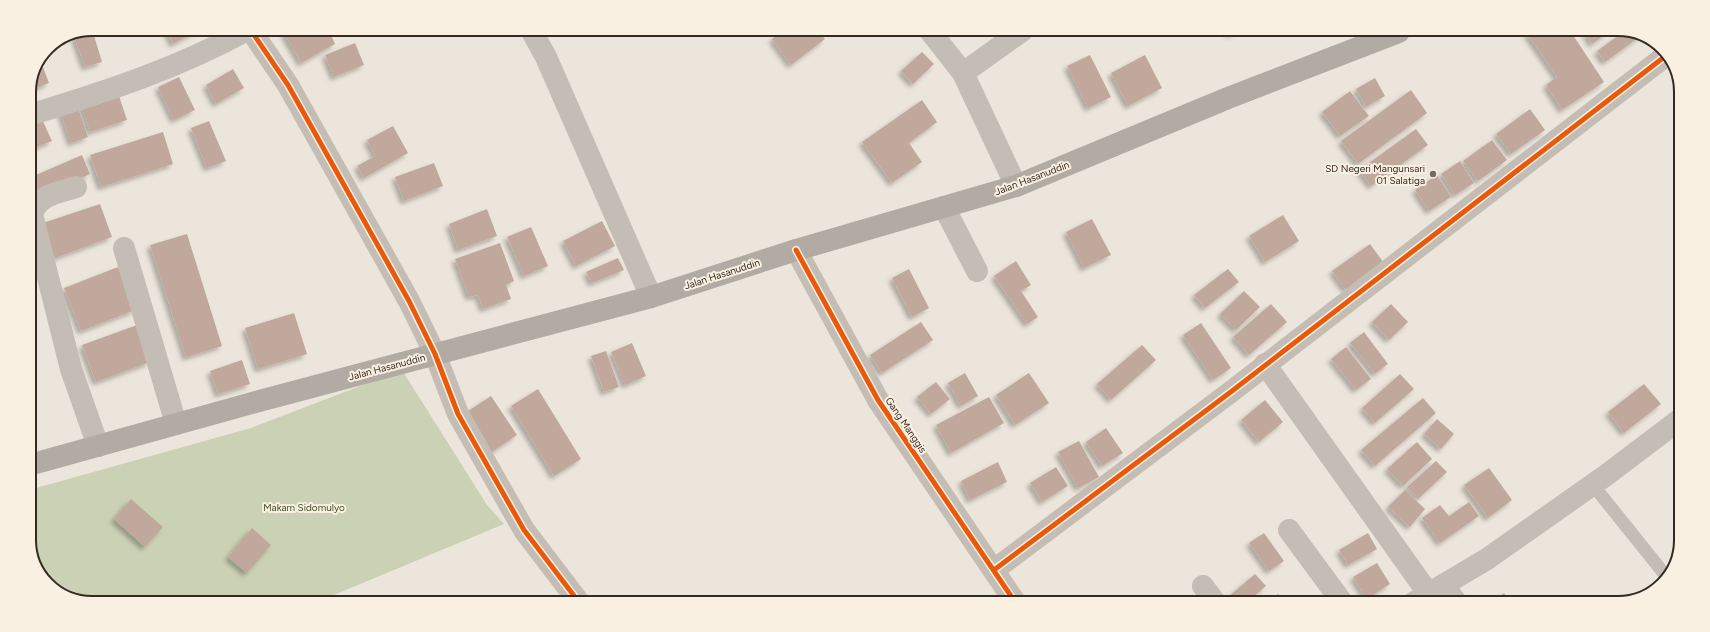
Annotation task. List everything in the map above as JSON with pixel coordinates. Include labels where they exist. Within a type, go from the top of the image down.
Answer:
[{"type":"main road","name":"Jalan Hasanuddin","points":[[36,463],[435,354],[651,297],[796,250],[1016,186],[1228,98],[1389,36]]},
{"type":"street","points":[[36,113],[115,88],[165,70],[237,36]]},
{"type":"street","points":[[255,36],[288,85],[409,301],[435,354],[458,414],[524,530],[574,596]]},
{"type":"street","points":[[534,36],[546,57],[651,297]]},
{"type":"street","points":[[934,36],[963,73],[1016,186]]},
{"type":"street","points":[[963,73],[1015,36]]},
{"type":"street","points":[[994,570],[1662,58]]},
{"type":"street","points":[[36,207],[39,201],[45,197],[76,187]]},
{"type":"street","points":[[944,207],[977,271]]},
{"type":"street","points":[[36,230],[71,369],[98,446]]},
{"type":"street","points":[[124,248],[176,424]]},
{"type":"street","name":"Gang Manggis","points":[[796,250],[878,400],[1011,596]]},
{"type":"street","points":[[1265,364],[1428,594],[1488,559],[1593,485],[1674,424]]},
{"type":"street","points":[[1289,530],[1338,596]]},
{"type":"lane","points":[[1593,485],[1663,572]]},
{"type":"green space","name":"Makam Sidomulyo","points":[[402,370],[487,505],[504,524],[332,596],[92,596],[74,593],[61,587],[48,574],[40,561],[36,544],[36,488],[251,428]]},
{"type":"building","points":[[94,36],[102,62],[85,67],[75,39]]},
{"type":"building","points":[[169,36],[187,36],[173,44]]},
{"type":"building","points":[[286,36],[331,36],[335,44],[301,63]]},
{"type":"building","points":[[776,36],[822,36],[825,39],[791,65],[772,39]]},
{"type":"building","points":[[1529,36],[1574,36],[1604,82],[1562,110],[1546,85],[1557,77]]},
{"type":"building","points":[[1587,36],[1603,36],[1592,44]]},
{"type":"building","points":[[1618,36],[1636,39],[1605,62],[1597,51]]},
{"type":"building","points":[[355,43],[364,65],[334,77],[325,55]]},
{"type":"building","points":[[922,52],[934,64],[913,84],[901,71]]},
{"type":"building","points":[[1090,55],[1111,97],[1088,108],[1067,66]]},
{"type":"building","points":[[1145,55],[1162,88],[1128,106],[1111,73]]},
{"type":"building","points":[[43,66],[49,83],[36,88],[37,81]]},
{"type":"building","points":[[233,69],[244,88],[216,104],[206,85]]},
{"type":"building","points":[[179,77],[195,110],[174,120],[158,87]]},
{"type":"building","points":[[1375,78],[1385,96],[1366,107],[1356,89]]},
{"type":"building","points":[[1411,90],[1427,113],[1358,164],[1341,141]]},
{"type":"building","points":[[1350,91],[1369,116],[1340,136],[1322,112]]},
{"type":"building","points":[[118,93],[127,120],[90,132],[81,105]]},
{"type":"building","points":[[922,100],[937,122],[909,143],[922,162],[892,183],[862,142]]},
{"type":"building","points":[[77,105],[88,137],[71,143],[60,111]]},
{"type":"building","points":[[1530,109],[1545,130],[1511,154],[1496,134]]},
{"type":"building","points":[[41,117],[52,141],[36,147],[36,119]]},
{"type":"building","points":[[209,121],[226,161],[207,168],[191,128]]},
{"type":"building","points":[[393,126],[408,153],[364,178],[357,166],[375,156],[367,140]]},
{"type":"building","points":[[1416,129],[1428,145],[1371,186],[1359,170]]},
{"type":"building","points":[[163,132],[173,164],[101,187],[90,155]]},
{"type":"building","points":[[1492,140],[1507,160],[1478,181],[1463,161]]},
{"type":"building","points":[[82,155],[90,174],[36,198],[36,175]]},
{"type":"building","points":[[1460,161],[1474,183],[1455,195],[1441,174]]},
{"type":"building","points":[[434,163],[443,186],[404,201],[395,177]]},
{"type":"building","points":[[1437,175],[1451,197],[1429,211],[1415,190]]},
{"type":"building","points":[[100,204],[112,237],[55,258],[43,223]]},
{"type":"building","points":[[487,209],[497,236],[458,250],[449,224]]},
{"type":"building","points":[[1283,215],[1299,241],[1265,262],[1249,236]]},
{"type":"building","points":[[1092,219],[1111,255],[1084,268],[1066,232]]},
{"type":"building","points":[[602,221],[615,246],[576,266],[563,241]]},
{"type":"building","points":[[531,227],[548,266],[524,276],[507,237]]},
{"type":"building","points":[[187,234],[222,346],[186,357],[150,245]]},
{"type":"building","points":[[500,243],[514,281],[506,285],[511,299],[483,309],[478,295],[469,297],[455,259]]},
{"type":"building","points":[[1370,244],[1384,263],[1346,290],[1332,271]]},
{"type":"building","points":[[618,258],[624,270],[592,283],[586,272]]},
{"type":"building","points":[[1016,261],[1031,285],[1021,291],[1038,317],[1027,324],[994,276]]},
{"type":"building","points":[[118,267],[135,310],[81,331],[64,288]]},
{"type":"building","points":[[909,269],[929,308],[912,317],[892,278]]},
{"type":"building","points":[[1228,269],[1239,282],[1205,308],[1194,295]]},
{"type":"building","points":[[1244,291],[1260,307],[1236,330],[1220,314]]},
{"type":"building","points":[[1271,304],[1287,322],[1249,355],[1233,337]]},
{"type":"building","points":[[1391,304],[1408,322],[1389,340],[1372,322]]},
{"type":"building","points":[[294,313],[307,354],[258,369],[245,328]]},
{"type":"building","points":[[921,322],[933,340],[882,373],[870,355]]},
{"type":"building","points":[[1201,323],[1231,368],[1213,380],[1183,335]]},
{"type":"building","points":[[137,325],[150,362],[96,382],[82,345]]},
{"type":"building","points":[[1364,332],[1388,364],[1375,374],[1350,343]]},
{"type":"building","points":[[632,343],[646,376],[625,385],[611,352]]},
{"type":"building","points":[[1142,345],[1156,360],[1111,400],[1097,384]]},
{"type":"building","points":[[1346,347],[1371,379],[1356,390],[1331,359]]},
{"type":"building","points":[[606,351],[619,387],[604,392],[591,356]]},
{"type":"building","points":[[242,360],[250,384],[218,394],[210,371]]},
{"type":"building","points":[[965,373],[978,396],[961,406],[948,383]]},
{"type":"building","points":[[1029,373],[1049,403],[1015,425],[996,395]]},
{"type":"building","points":[[1400,374],[1414,389],[1375,423],[1362,408]]},
{"type":"building","points":[[936,382],[950,399],[931,414],[917,397]]},
{"type":"building","points":[[1644,384],[1661,404],[1624,433],[1608,412]]},
{"type":"building","points":[[538,389],[581,459],[554,476],[511,406]]},
{"type":"building","points":[[491,396],[517,435],[492,452],[465,413]]},
{"type":"building","points":[[989,397],[1004,423],[951,453],[936,425]]},
{"type":"building","points":[[1423,398],[1436,413],[1375,466],[1361,450]]},
{"type":"building","points":[[1265,400],[1283,422],[1259,442],[1241,420]]},
{"type":"building","points":[[1437,419],[1454,434],[1441,449],[1424,434]]},
{"type":"building","points":[[1106,428],[1123,453],[1102,466],[1086,442]]},
{"type":"building","points":[[1079,441],[1099,477],[1078,488],[1058,452]]},
{"type":"building","points":[[1417,442],[1432,459],[1403,486],[1387,469]]},
{"type":"building","points":[[1436,461],[1447,472],[1418,499],[1407,487]]},
{"type":"building","points":[[998,462],[1007,482],[970,500],[961,481]]},
{"type":"building","points":[[1056,467],[1068,486],[1042,502],[1030,483]]},
{"type":"building","points":[[1489,468],[1512,500],[1488,518],[1464,485]]},
{"type":"building","points":[[1405,490],[1425,509],[1410,527],[1388,507]]},
{"type":"building","points":[[131,499],[163,527],[145,547],[114,519]]},
{"type":"building","points":[[1469,502],[1479,516],[1440,543],[1422,518],[1440,505],[1449,516]]},
{"type":"building","points":[[252,528],[271,545],[247,573],[228,557]]},
{"type":"building","points":[[1264,533],[1284,561],[1269,571],[1249,543]]},
{"type":"building","points":[[1368,533],[1377,549],[1348,565],[1339,550]]},
{"type":"building","points":[[1377,563],[1390,584],[1372,596],[1365,596],[1353,577]]},
{"type":"building","points":[[1255,574],[1266,586],[1254,596],[1229,596]]},
{"type":"cycle path","points":[[255,36],[288,85],[409,301],[435,354],[458,414],[524,530],[574,596]]},
{"type":"cycle path","points":[[994,570],[1232,391],[1662,58]]},
{"type":"cycle path","points":[[796,250],[878,400],[1011,596]]},
{"type":"place","name":"SD Negeri Mangunsari 01 Salatiga","points":[[1433,174]]}]
